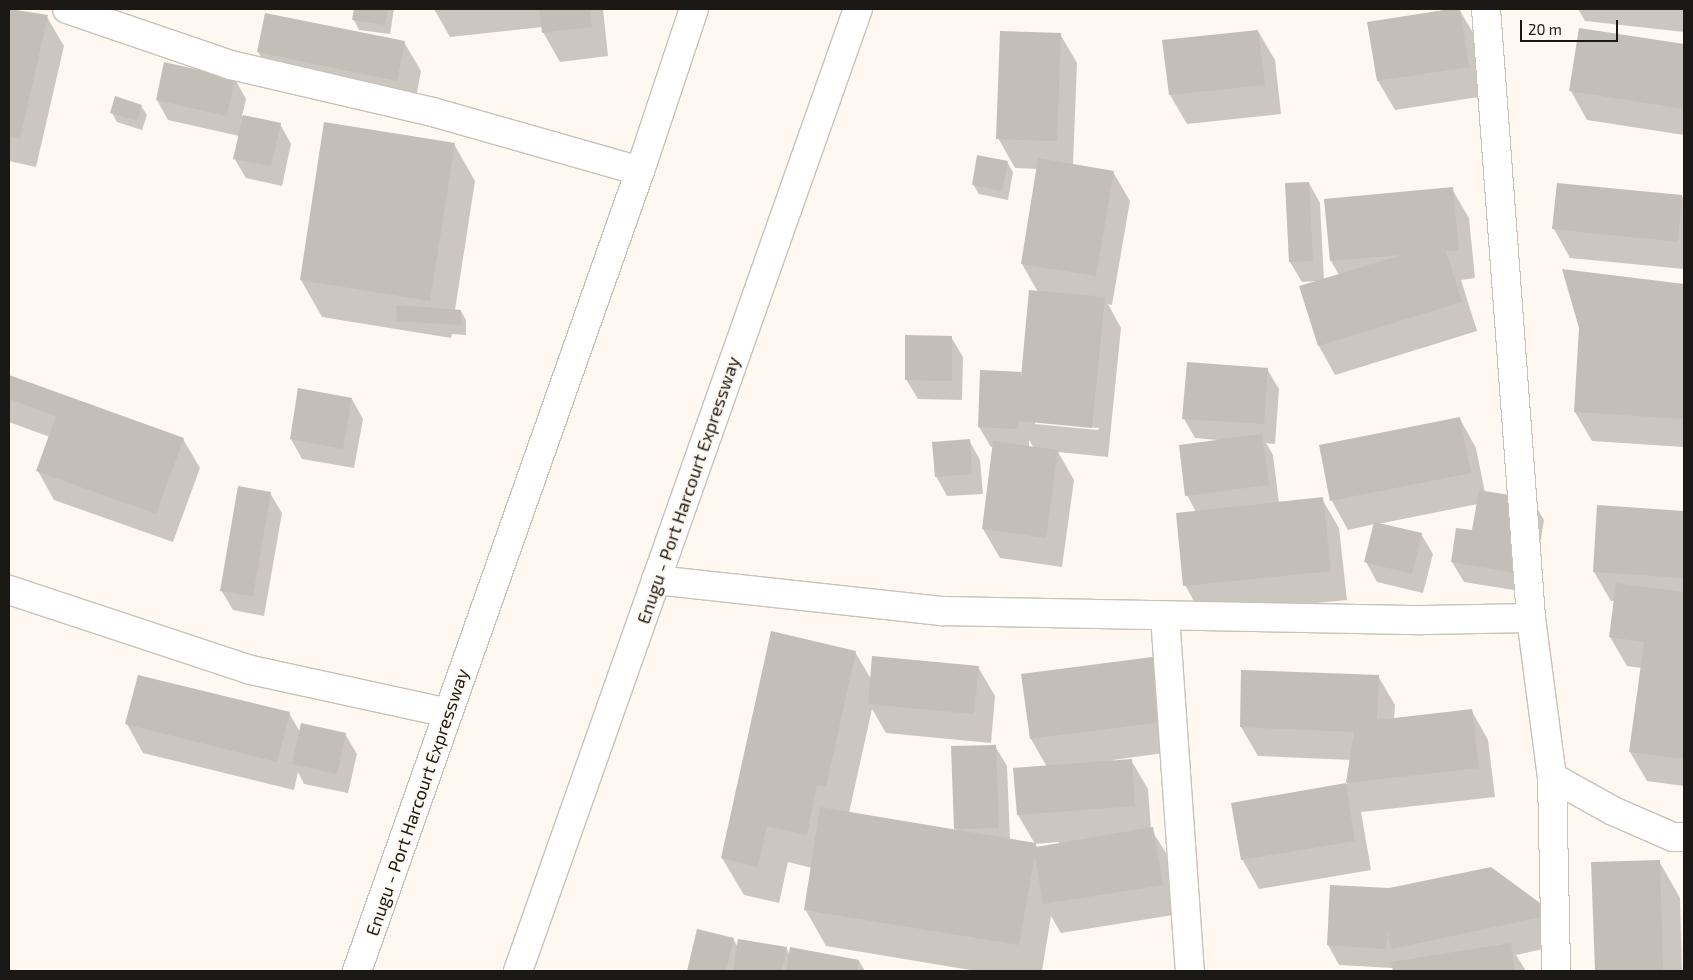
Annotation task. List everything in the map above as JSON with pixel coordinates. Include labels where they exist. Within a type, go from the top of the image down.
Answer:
[{"type":"main road","points":[[68,9],[231,65],[433,112],[640,171]]},
{"type":"main road","name":"Enugu - Port Harcourt Expressway","points":[[357,971],[640,171],[694,9]]},
{"type":"main road","name":"Enugu - Port Harcourt Expressway","points":[[518,971],[858,9]]},
{"type":"main road","points":[[1486,9],[1531,618],[1552,777],[1556,971]]},
{"type":"main road","points":[[656,580],[943,611],[1422,620],[1531,618]]},
{"type":"main road","points":[[9,590],[251,670],[448,714]]},
{"type":"main road","points":[[1166,616],[1190,971]]},
{"type":"main road","points":[[1552,777],[1613,811],[1679,837]]},
{"type":"building","points":[[9,9],[48,15],[20,139],[9,136]]},
{"type":"building","points":[[354,9],[388,9],[385,25],[352,20]]},
{"type":"building","points":[[539,9],[590,9],[592,27],[542,33]]},
{"type":"building","points":[[1460,9],[1469,67],[1377,81],[1367,22]]},
{"type":"building","points":[[265,13],[405,41],[397,81],[257,52]]},
{"type":"building","points":[[1579,28],[1684,44],[1684,109],[1569,91]]},
{"type":"building","points":[[1258,30],[1265,85],[1169,95],[1162,40]]},
{"type":"building","points":[[1000,31],[1061,33],[1057,141],[996,139]]},
{"type":"building","points":[[164,62],[235,78],[227,116],[156,100]]},
{"type":"building","points":[[115,96],[142,105],[137,121],[110,113]]},
{"type":"building","points":[[243,115],[281,123],[271,166],[233,159]]},
{"type":"building","points":[[324,122],[455,143],[430,301],[300,280]]},
{"type":"building","points":[[977,155],[1008,161],[1002,191],[972,185]]},
{"type":"building","points":[[1038,158],[1114,171],[1096,276],[1021,264]]},
{"type":"building","points":[[1309,182],[1313,261],[1289,262],[1285,183]]},
{"type":"building","points":[[1557,183],[1682,195],[1678,242],[1552,229]]},
{"type":"building","points":[[1453,187],[1459,250],[1446,251],[1462,302],[1318,346],[1299,286],[1402,255],[1330,261],[1324,199]]},
{"type":"building","points":[[1562,269],[1684,284],[1684,419],[1574,412],[1579,328]]},
{"type":"building","points":[[1029,290],[1105,297],[1092,428],[1019,421],[1018,429],[978,427],[980,370],[1021,372],[1021,377]]},
{"type":"building","points":[[397,305],[461,310],[461,325],[396,321]]},
{"type":"building","points":[[905,335],[952,336],[952,381],[905,380]]},
{"type":"building","points":[[1187,362],[1268,368],[1264,424],[1182,419]]},
{"type":"building","points":[[9,375],[184,438],[156,514],[36,471],[56,416],[9,399]]},
{"type":"building","points":[[298,388],[352,398],[343,449],[290,439]]},
{"type":"building","points":[[1460,417],[1471,473],[1330,501],[1319,445]]},
{"type":"building","points":[[1262,434],[1269,485],[1185,496],[1179,445]]},
{"type":"building","points":[[970,439],[972,474],[935,477],[932,442]]},
{"type":"building","points":[[993,441],[1058,450],[1046,538],[982,529]]},
{"type":"building","points":[[238,486],[271,492],[253,596],[220,591]]},
{"type":"building","points":[[1479,490],[1533,499],[1521,574],[1451,562],[1456,528],[1472,530]]},
{"type":"building","points":[[1323,497],[1331,571],[1183,586],[1176,513]]},
{"type":"building","points":[[1597,505],[1684,511],[1684,578],[1593,572]]},
{"type":"building","points":[[1374,522],[1422,533],[1412,574],[1364,562]]},
{"type":"building","points":[[1616,583],[1684,592],[1684,759],[1629,752],[1644,642],[1609,637]]},
{"type":"building","points":[[771,631],[856,651],[826,787],[817,785],[807,835],[767,826],[758,867],[721,858]]},
{"type":"building","points":[[872,656],[979,666],[974,714],[868,704]]},
{"type":"building","points":[[1160,656],[1169,721],[1030,739],[1021,674]]},
{"type":"building","points":[[1241,670],[1379,675],[1377,720],[1472,709],[1479,768],[1346,783],[1354,732],[1240,727]]},
{"type":"building","points":[[138,675],[290,712],[277,762],[125,724]]},
{"type":"building","points":[[301,723],[346,733],[337,774],[292,764]]},
{"type":"building","points":[[996,745],[999,828],[954,829],[951,746]]},
{"type":"building","points":[[1132,759],[1135,806],[1017,815],[1013,768]]},
{"type":"building","points":[[1346,783],[1355,841],[1241,860],[1231,803]]},
{"type":"building","points":[[820,807],[1036,843],[1036,847],[1153,827],[1163,885],[1043,904],[1035,854],[1019,945],[804,910]]},
{"type":"building","points":[[1660,860],[1663,971],[1595,971],[1591,862]]},
{"type":"building","points":[[1491,867],[1555,914],[1391,949],[1387,930],[1386,949],[1327,945],[1330,885],[1389,888]]},
{"type":"building","points":[[697,929],[734,938],[726,971],[687,971]]},
{"type":"building","points":[[738,939],[787,947],[782,971],[733,971]]},
{"type":"building","points":[[1511,943],[1515,971],[1393,971],[1391,962]]},
{"type":"building","points":[[790,947],[859,960],[857,971],[786,971]]}]
